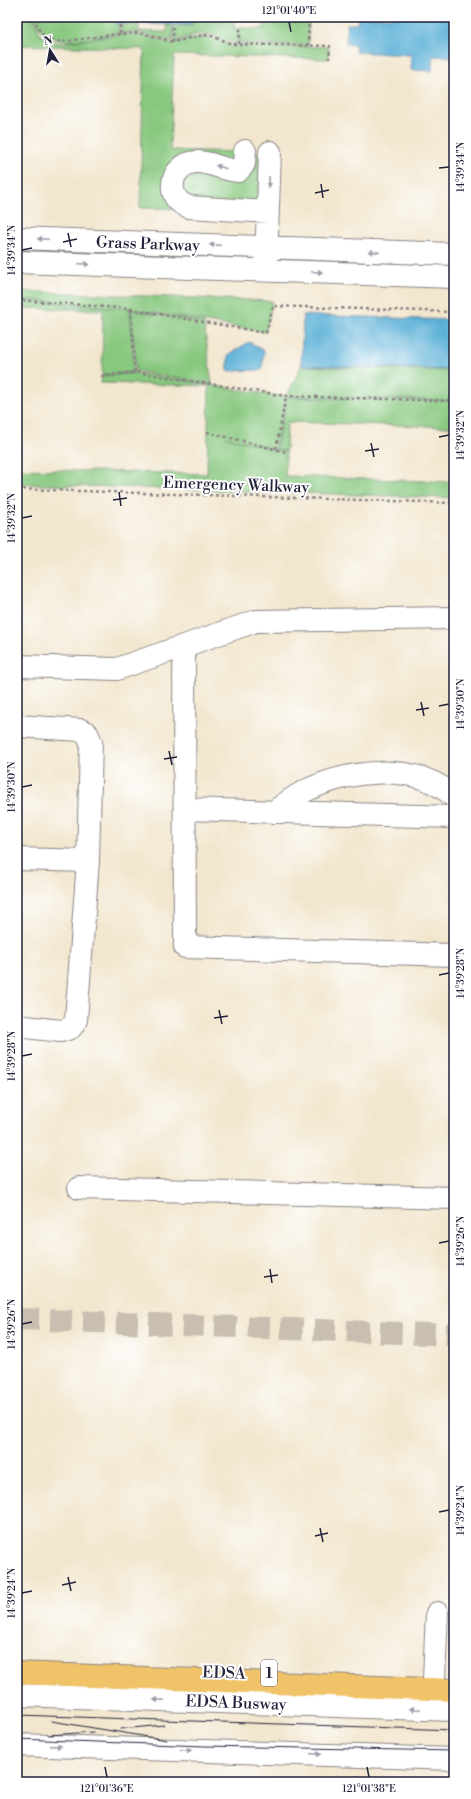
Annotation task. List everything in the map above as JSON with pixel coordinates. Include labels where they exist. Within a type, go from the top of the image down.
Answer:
[{"type":"highway","name":"EDSA","points":[[17,1664],[444,1680]]},
{"type":"highway","points":[[17,1674],[454,1690]]},
{"type":"lane","points":[[244,151],[244,164],[238,170],[231,170],[201,162],[184,166],[174,176],[172,185],[174,194],[180,203],[189,207],[268,212]]},
{"type":"lane","points":[[265,270],[270,152]]},
{"type":"lane","name":"Grass Parkway","points":[[17,238],[454,254]]},
{"type":"lane","points":[[413,253],[413,275]]},
{"type":"lane","name":"Grass Parkway","points":[[17,262],[454,277]]},
{"type":"lane","points":[[17,666],[117,669],[256,621],[454,618]]},
{"type":"lane","points":[[184,646],[185,948],[454,955]]},
{"type":"lane","points":[[17,726],[81,730],[87,733],[91,742],[88,861],[76,1020],[71,1028],[61,1032],[17,1026]]},
{"type":"lane","points":[[274,812],[306,791],[341,778],[364,774],[388,773],[412,776],[430,781],[454,797]]},
{"type":"lane","points":[[185,809],[454,817]]},
{"type":"lane","points":[[17,859],[88,861]]},
{"type":"lane","points":[[79,1188],[454,1198]]},
{"type":"lane","points":[[437,1613],[444,1680]]},
{"type":"lane","name":"EDSA Busway","points":[[17,1695],[454,1710]]},
{"type":"lane","points":[[17,1745],[454,1759]]},
{"type":"path","points":[[34,17],[38,28],[43,35],[58,42],[71,42],[120,34],[137,33],[173,42],[203,35],[216,37],[232,44],[330,46],[329,60]]},
{"type":"path","points":[[308,46],[309,17]]},
{"type":"path","points":[[120,23],[120,34]]},
{"type":"path","points":[[173,25],[173,42]]},
{"type":"path","points":[[239,44],[240,28]]},
{"type":"path","points":[[17,302],[20,300],[131,309],[266,333],[273,306],[454,312]]},
{"type":"path","points":[[131,309],[135,372]]},
{"type":"path","points":[[101,376],[135,372],[286,396],[454,401]]},
{"type":"path","points":[[276,449],[286,396]]},
{"type":"path","points":[[207,432],[286,452]]},
{"type":"path","name":"Emergency Walkway","points":[[17,489],[454,502]]},
{"type":"green space","points":[[17,17],[32,17],[40,34],[48,40],[61,43],[116,35],[137,34],[171,43],[205,36],[230,45],[329,47],[328,59],[174,55],[170,150],[241,152],[241,165],[179,164],[183,209],[140,208],[144,49],[17,45]]},
{"type":"green space","points":[[34,17],[115,17],[115,24],[119,24],[119,33],[83,40],[59,40],[48,36],[40,29]]},
{"type":"green space","points":[[192,17],[234,17],[234,28],[239,29],[238,43],[206,34],[174,41],[174,26],[192,26]]},
{"type":"green space","points":[[264,17],[309,17],[308,45],[240,43],[240,28],[264,29]]},
{"type":"green space","points":[[121,24],[139,24],[139,31],[167,32],[167,25],[173,26],[172,41],[137,32],[121,33]]},
{"type":"green space","points":[[247,153],[268,154],[265,209],[191,205],[176,183],[182,172],[219,170]]},
{"type":"green space","points":[[17,291],[272,301],[272,305],[265,332],[131,309],[17,300]]},
{"type":"green space","points":[[20,300],[130,309],[134,372],[102,375],[103,310],[18,308],[17,329],[17,302]]},
{"type":"green space","points":[[131,310],[204,323],[212,384],[136,371]]},
{"type":"green space","points":[[301,366],[454,371],[454,401],[287,396]]},
{"type":"green space","points":[[135,373],[286,397],[275,449],[226,437],[286,452],[285,476],[454,482],[454,498],[17,484],[17,469],[207,474],[209,386],[101,383],[102,376]]},
{"type":"green space","points":[[287,397],[454,401],[454,427],[287,422],[286,451],[276,449]]},
{"type":"water","points":[[116,17],[192,17],[191,25],[115,23]]},
{"type":"water","points":[[358,17],[454,17],[454,57],[433,56],[432,71],[411,70],[411,55],[355,52],[356,45],[346,44],[347,24],[357,24]]},
{"type":"water","points":[[303,315],[454,320],[454,370],[301,365]]},
{"type":"water","points":[[249,342],[264,351],[262,370],[228,371],[228,355]]},
{"type":"tunnel","points":[[17,1319],[454,1335]]},
{"type":"tram line","points":[[17,1715],[454,1730]]},
{"type":"tram line","points":[[51,1721],[167,1740]]},
{"type":"tram line","points":[[121,1729],[164,1725]]},
{"type":"tram line","points":[[49,1735],[93,1732]]},
{"type":"tram line","points":[[17,1739],[204,1746],[454,1751]]}]
